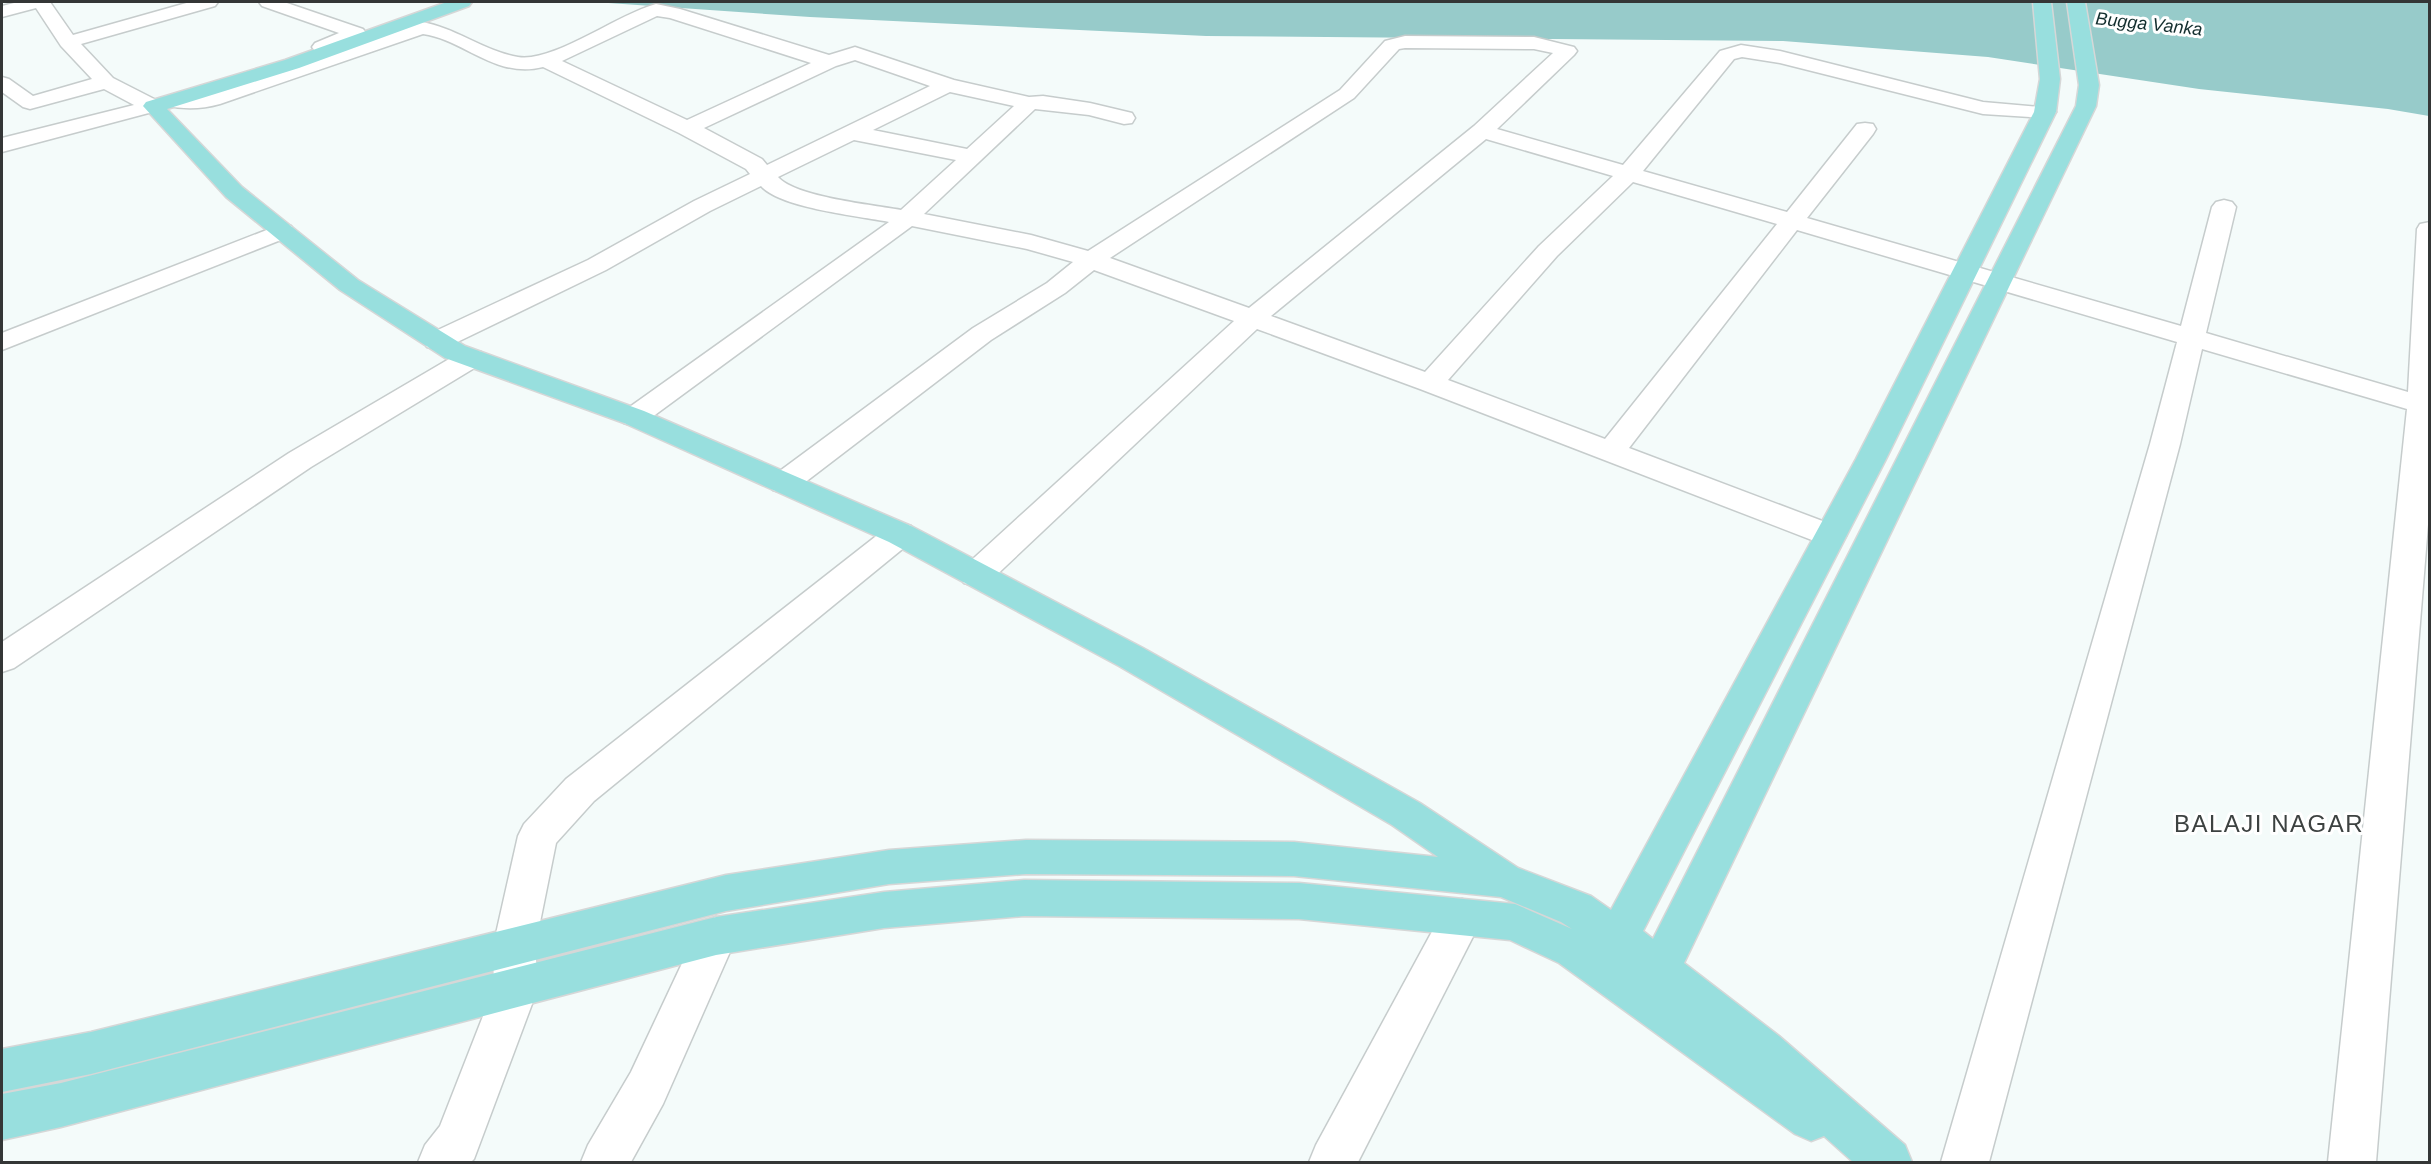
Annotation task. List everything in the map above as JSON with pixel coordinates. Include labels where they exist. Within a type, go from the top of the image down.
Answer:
[{"type":"main road","points":[[463,2],[292,64],[163,104],[234,192],[349,285],[437,341],[455,352],[634,417],[900,534],[1131,657],[1406,814],[1504,880],[1576,909],[1618,937],[1763,1051],[1888,1162]]},
{"type":"main road","points":[[1618,937],[1871,459],[2045,112],[2050,79],[2042,2]]},
{"type":"main road","points":[[1659,969],[1685,922],[2086,106],[2089,85],[2076,2]]},
{"type":"main road","points":[[2,1117],[61,1106],[515,967],[726,893],[889,867],[1026,857],[1294,860],[1504,880]]},
{"type":"main road","points":[[2,1071],[515,967],[884,909],[1024,898],[1299,901],[1515,922],[1574,950],[1873,1162]]},
{"type":"street","points":[[2,12],[36,2]]},
{"type":"street","points":[[41,2],[68,42],[106,82],[163,104],[199,103],[213,100],[422,28],[435,30],[512,62],[525,64],[545,60],[642,14],[656,10],[673,13],[829,62]]},
{"type":"street","points":[[68,42],[209,2]]},
{"type":"street","points":[[2,145],[163,104],[356,33],[268,2]]},
{"type":"street","points":[[784,483],[982,334],[1056,288],[1091,260],[1347,94],[1392,45],[1405,42],[1534,43],[1567,51],[1482,131],[1253,318],[976,574]]},
{"type":"street","points":[[1430,383],[1548,251],[1628,174],[1727,55],[1741,51],[1780,57],[1983,108],[2045,112]]},
{"type":"street","points":[[687,128],[829,62],[855,53],[948,85],[1029,103],[1043,102],[1090,109],[1124,118]]},
{"type":"street","points":[[545,60],[687,128],[754,164],[774,187],[800,198],[1031,242],[1091,260],[1430,383],[1830,536]]},
{"type":"street","points":[[2,83],[30,103],[106,82]]},
{"type":"street","points":[[437,341],[597,265],[702,206],[948,85]]},
{"type":"street","points":[[634,417],[894,230],[970,156],[1029,103]]},
{"type":"street","points":[[1610,452],[1865,129]]},
{"type":"street","points":[[1482,131],[1966,270],[2426,406]]},
{"type":"street","points":[[853,133],[970,156]]},
{"type":"street","points":[[1965,1162],[2165,444],[2224,207]]},
{"type":"street","points":[[2352,1162],[2426,406],[2429,229]]},
{"type":"street","points":[[2,342],[282,231]]},
{"type":"street","points":[[2,659],[300,460],[471,358]]},
{"type":"street","points":[[442,1162],[457,1142],[515,967],[538,836],[580,790],[900,534]]},
{"type":"street","points":[[1333,1162],[1462,917]]},
{"type":"street","points":[[605,1162],[647,1088],[716,936]]},
{"type":"water","name":"Bugga Vanka","points":[[594,2],[2429,2],[2429,116],[2388,109],[2199,89],[1988,57],[1783,41],[1206,36],[810,17]]},
{"type":"district","name":"BALAJI NAGAR","points":[[2269,824]]}]
